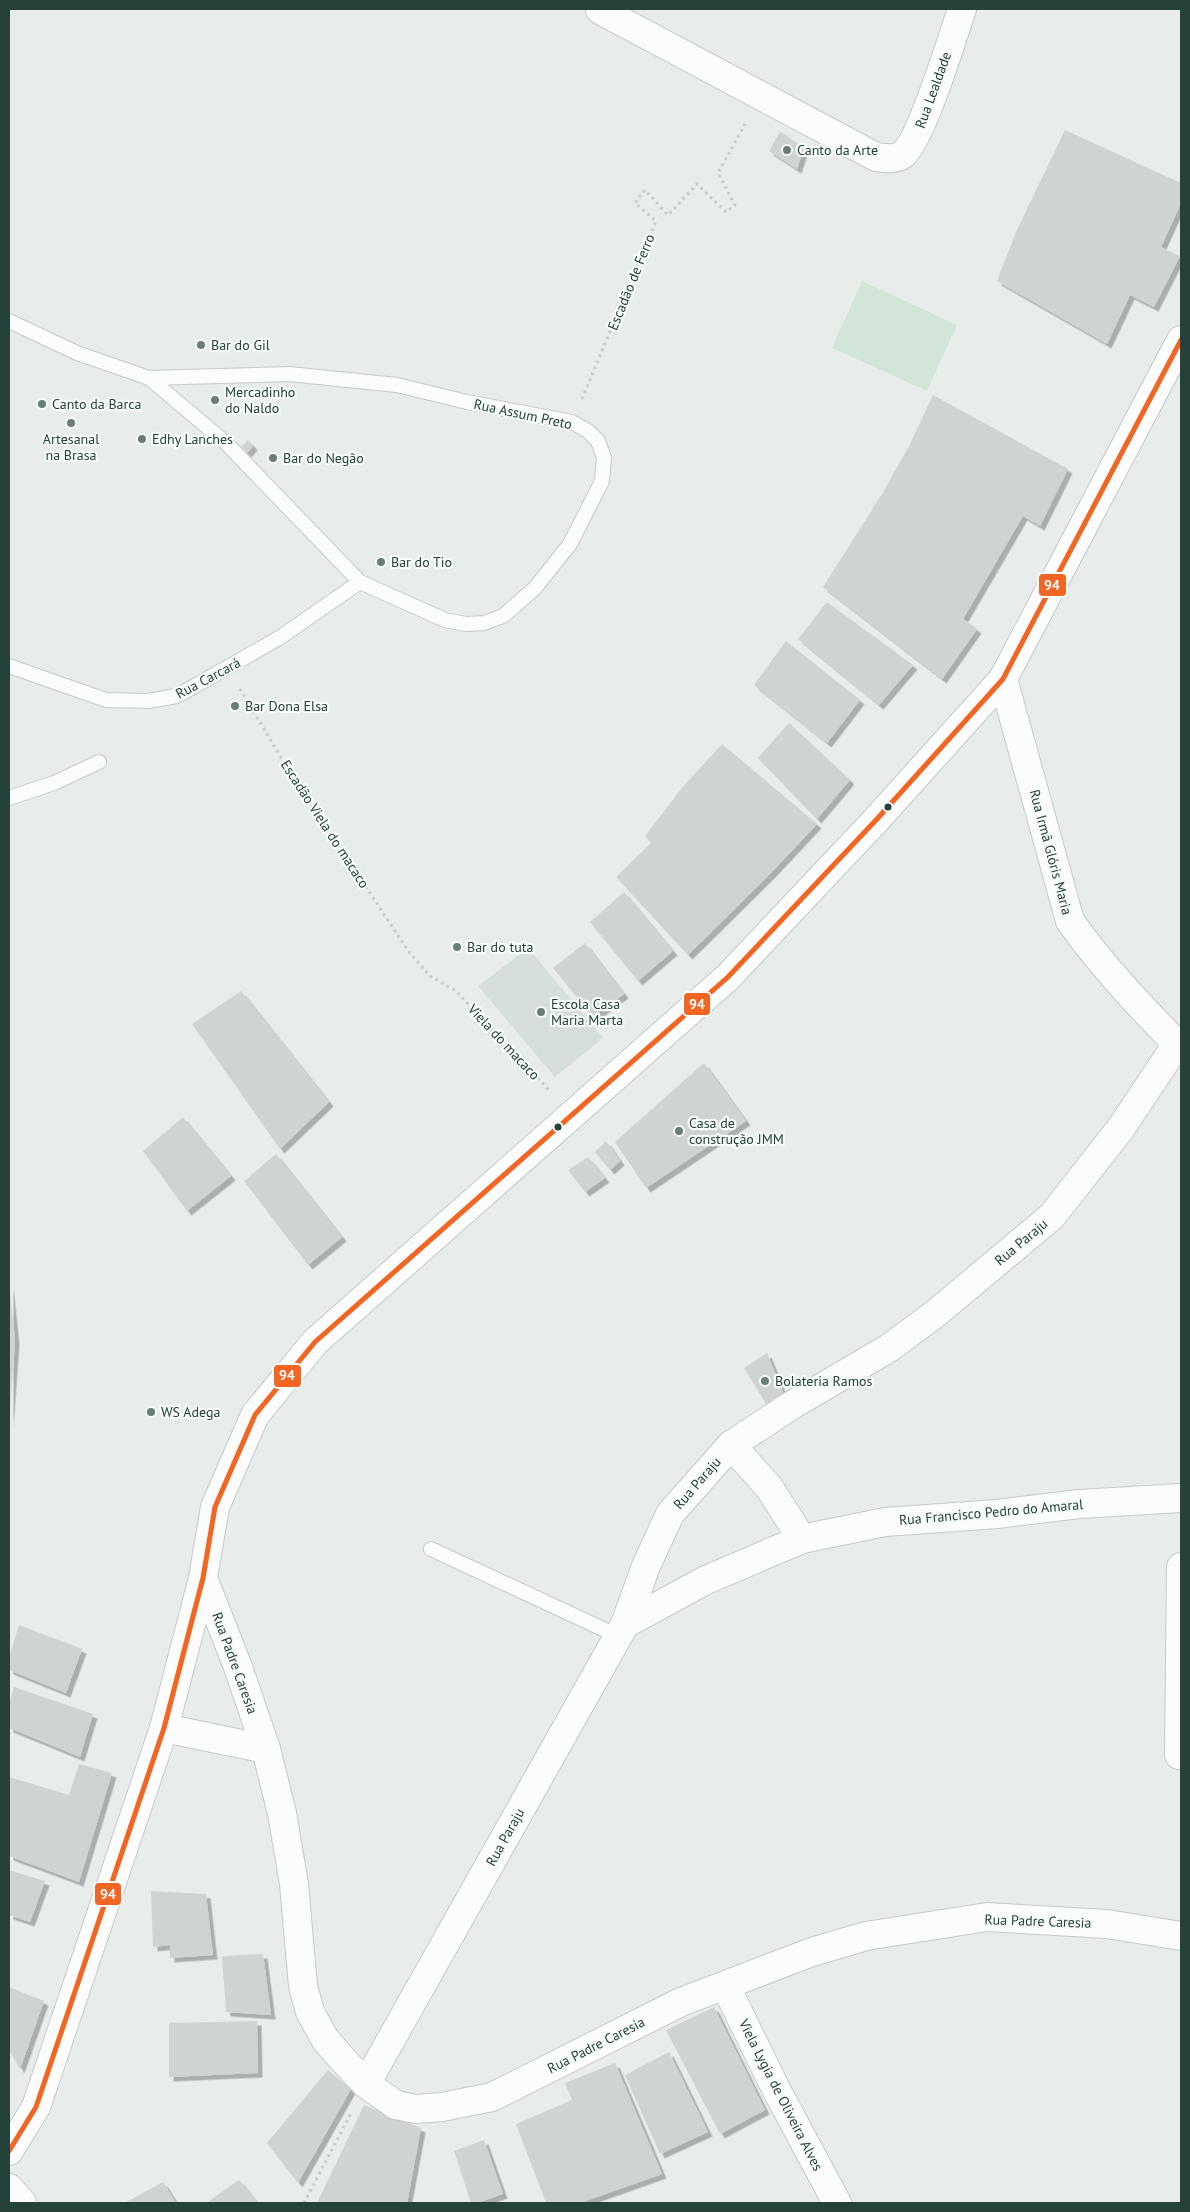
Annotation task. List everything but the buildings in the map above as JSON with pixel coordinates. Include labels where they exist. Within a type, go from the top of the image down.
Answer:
[{"type":"street","name":"Rua Lealdade","points":[[760,97],[876,157],[890,159],[902,154],[918,133],[962,9]]},
{"type":"street","points":[[600,10],[760,97]]},
{"type":"street","points":[[9,2151],[36,2107],[164,1728],[203,1578],[215,1507],[255,1415],[315,1342],[728,977],[877,819],[1003,679],[1181,340]]},
{"type":"street","name":"Rua Irmã Glóris Maria","points":[[1003,679],[1070,921],[1105,968],[1179,1044]]},
{"type":"street","name":"Rua Paraju","points":[[366,2084],[622,1630],[646,1566],[670,1514],[732,1445],[792,1405],[889,1348],[935,1314],[1052,1216],[1121,1128],[1179,1044]]},
{"type":"street","points":[[732,1445],[768,1486],[802,1539]]},
{"type":"street","name":"Rua Francisco Pedro do Amaral","points":[[622,1630],[706,1580],[802,1539],[885,1522],[997,1514],[1079,1504],[1181,1498]]},
{"type":"street","points":[[1179,1755],[1181,1567]]},
{"type":"street","name":"Rua Padre Caresia","points":[[203,1578],[238,1667],[266,1749],[282,1813],[294,1884],[303,1986],[310,2012],[325,2039],[366,2084],[396,2105],[416,2109],[492,2097],[681,2002],[726,1987],[812,1952],[866,1936],[987,1917],[1107,1924],[1181,1936]]},
{"type":"street","points":[[164,1728],[266,1749]]},
{"type":"street","name":"Viela Lygia de Oliveira Alves","points":[[726,1987],[776,2090],[837,2203]]},
{"type":"street","points":[[9,2188],[22,2203]]},
{"type":"lane","name":"Rua Assum Preto","points":[[9,321],[77,353],[149,378],[289,374],[397,385],[467,402],[572,422],[588,431],[598,441],[604,458],[602,481],[570,544],[535,588],[503,616],[484,623],[466,624],[446,620],[360,582],[226,443],[149,378]]},
{"type":"lane","name":"Rua Carcará","points":[[9,666],[106,700],[139,701],[177,696],[279,638],[360,582]]},
{"type":"lane","points":[[9,798],[54,784],[99,762]]},
{"type":"lane","points":[[431,1550],[622,1630]]},
{"type":"path","name":"Escadão de Ferro","points":[[572,422],[656,221],[635,203],[645,190],[668,215],[696,184],[726,212],[735,205],[718,173],[760,97]]},
{"type":"path","name":"Escadão Viela do macaco","points":[[228,668],[288,769],[410,952],[430,976]]},
{"type":"path","name":"Viela do macaco","points":[[430,976],[456,991],[572,1116]]},
{"type":"path","points":[[304,2203],[366,2084]]},
{"type":"shaded area","name":"Escola Casa Maria Marta","points":[[528,948],[603,1038],[555,1077],[478,986]]},
{"type":"green space","points":[[862,281],[957,325],[927,391],[832,348]]},
{"type":"transit line","name":"94","points":[[9,2151],[36,2107],[164,1728],[203,1578],[215,1507],[255,1415],[315,1342],[728,977],[877,819],[1003,679],[1181,340]]},
{"type":"place","name":"Canto da Arte","points":[[787,150]]},
{"type":"place","name":"Bar do Gil","points":[[201,345]]},
{"type":"place","name":"Mercadinho do Naldo","points":[[215,400]]},
{"type":"place","name":"Canto da Barca","points":[[42,404]]},
{"type":"place","name":"Artesanal na Brasa","points":[[71,423]]},
{"type":"place","name":"Edhy Lanches","points":[[142,439]]},
{"type":"place","name":"Bar do Negão","points":[[273,458]]},
{"type":"place","name":"Bar do Tio","points":[[381,562]]},
{"type":"place","name":"Bar Dona Elsa","points":[[235,706]]},
{"type":"place","name":"Bar do tuta","points":[[457,947]]},
{"type":"place","name":"Escola Casa Maria Marta","points":[[541,1012]]},
{"type":"place","name":"Casa de construção JMM","points":[[679,1131]]},
{"type":"place","name":"Bolateria Ramos","points":[[765,1381]]},
{"type":"place","name":"WS Adega","points":[[151,1412]]}]
